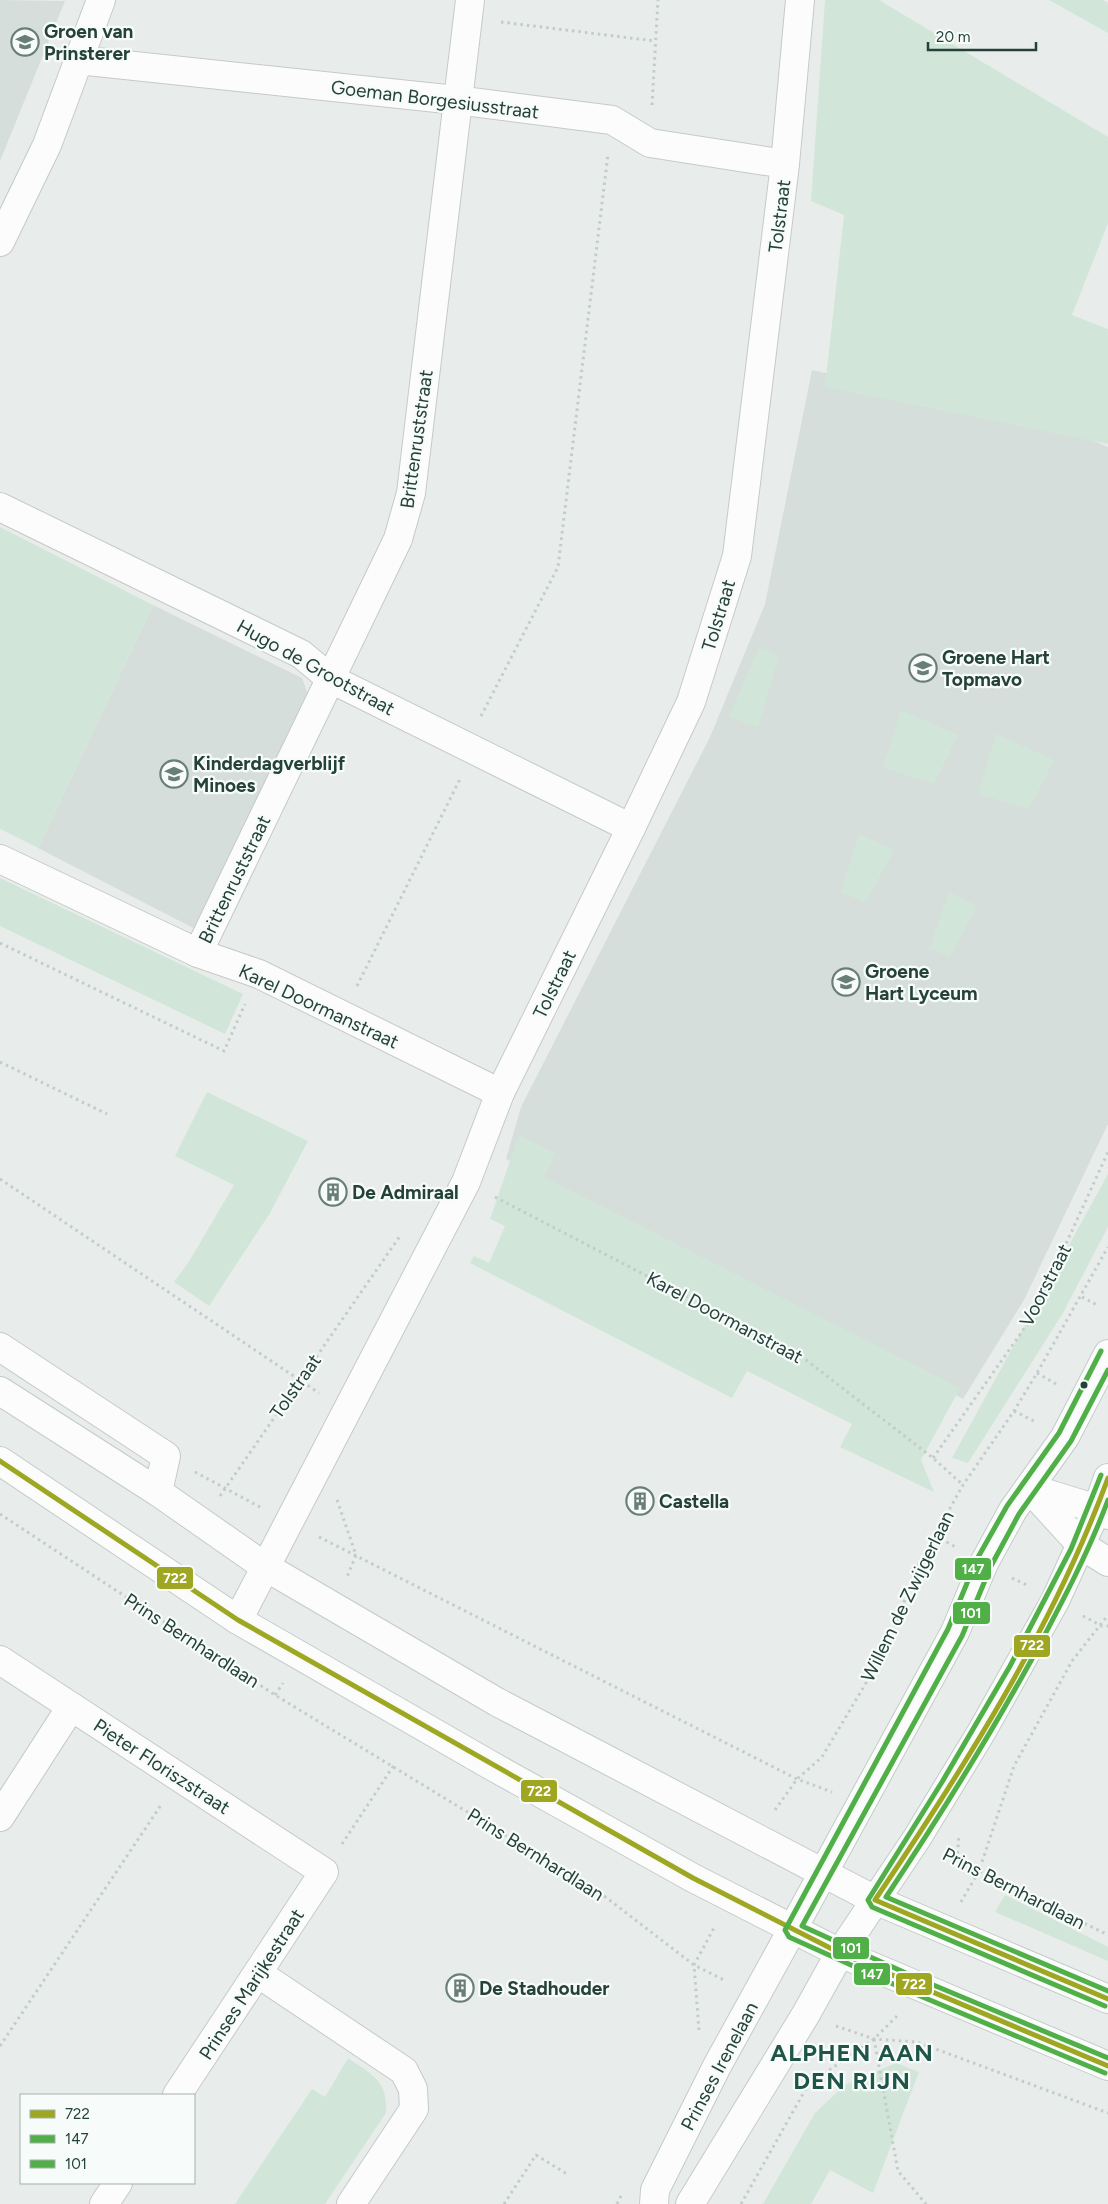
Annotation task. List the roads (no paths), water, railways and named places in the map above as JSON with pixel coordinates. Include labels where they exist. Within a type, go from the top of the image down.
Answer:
[{"type":"street","points":[[0,242],[47,145],[100,0]]},
{"type":"street","name":"Tolstraat","points":[[238,1620],[264,1566],[466,1182],[500,1093],[691,702],[736,556],[785,164],[800,0]]},
{"type":"street","name":"Brittenruststraat","points":[[198,954],[398,539],[411,493],[456,100],[469,9]]},
{"type":"street","name":"Goeman Borgesiusstraat","points":[[78,60],[456,100],[612,120],[650,143],[785,164]]},
{"type":"street","name":"Hugo de Grootstraat","points":[[0,507],[301,654],[331,679],[631,828]]},
{"type":"street","name":"Karel Doormanstraat","points":[[0,860],[198,954],[259,974],[500,1093]]},
{"type":"street","points":[[0,1347],[166,1456],[158,1492]]},
{"type":"street","points":[[792,1930],[954,1632],[984,1563],[1013,1510],[1065,1437],[1108,1354]]},
{"type":"street","points":[[0,1391],[158,1492],[264,1566],[497,1702],[875,1900],[1108,1999]]},
{"type":"street","points":[[0,1461],[238,1620],[500,1771],[693,1878],[840,1953],[1108,2066]]},
{"type":"street","points":[[690,2204],[806,2014],[840,1953],[917,1838],[982,1731],[1055,1600],[1080,1545],[1103,1512],[1108,1478]]},
{"type":"street","points":[[1028,1488],[1103,1512]]},
{"type":"street","points":[[1028,1488],[1080,1545],[1108,1562]]},
{"type":"street","name":"Pieter Floriszstraat","points":[[0,1660],[324,1872]]},
{"type":"street","points":[[0,1817],[72,1707]]},
{"type":"street","name":"Prinses Marijkestraat","points":[[178,2094],[324,1872]]},
{"type":"street","name":"Prinses Irenelaan","points":[[654,2204],[655,2190],[717,2066],[792,1930]]},
{"type":"street","points":[[258,1974],[404,2071],[413,2089],[414,2109],[351,2204]]},
{"type":"street","points":[[104,2204],[117,2184]]},
{"type":"place","name":"Groen van Prinsterer","points":[[25,42]]},
{"type":"place","name":"Groene Hart Topmavo","points":[[923,668]]},
{"type":"place","name":"Kinderdagverblijf Minoes","points":[[174,774]]},
{"type":"place","name":"Groene Hart Lyceum","points":[[846,982]]},
{"type":"place","name":"De Admiraal","points":[[333,1192]]},
{"type":"place","name":"Castella","points":[[640,1501]]},
{"type":"place","name":"De Stadhouder","points":[[460,1988]]},
{"type":"district","name":"ALPHEN AAN DEN RIJN","points":[[852,2067]]}]
